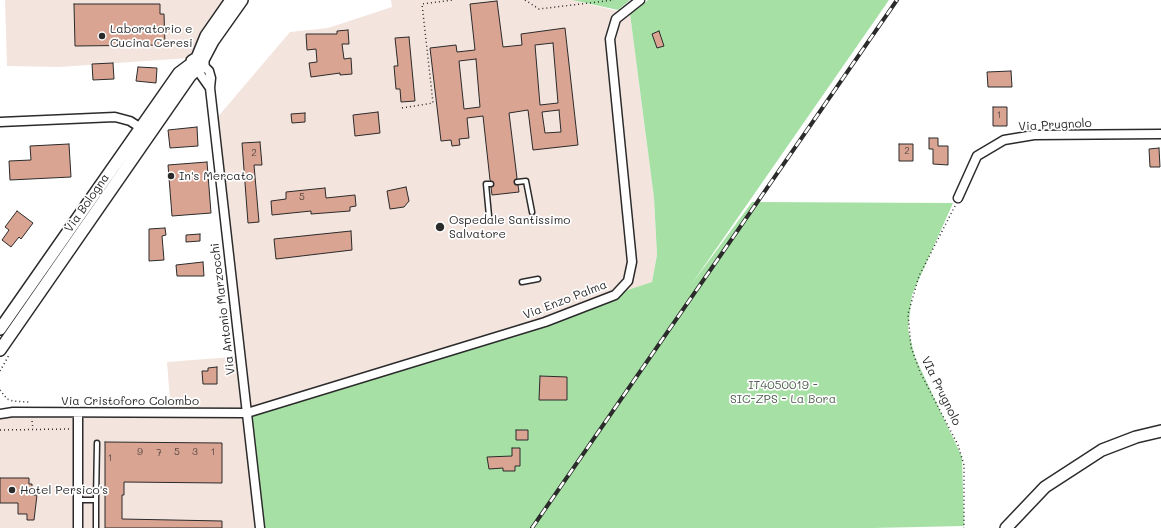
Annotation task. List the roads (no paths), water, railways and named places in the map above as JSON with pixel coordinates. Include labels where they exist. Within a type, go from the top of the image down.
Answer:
[{"type":"main road","name":"Via Bologna","points":[[0,329],[180,74],[198,65],[206,36],[231,0]]},
{"type":"main road","name":"Via Bologna","points":[[0,350],[242,0]]},
{"type":"main road","points":[[1006,528],[1045,487],[1102,450],[1136,437],[1161,431]]},
{"type":"street","name":"Via Enzo Palma","points":[[247,414],[545,322],[615,295],[628,281],[632,262],[610,39],[616,19],[640,0]]},
{"type":"street","name":"Via Antonio Marzocchi","points":[[198,65],[209,71],[211,78],[210,88],[260,528]]},
{"type":"street","points":[[0,122],[115,117],[130,121],[141,128]]},
{"type":"street","name":"Via Prugnolo","points":[[958,198],[977,156],[1004,140],[1034,136],[1161,134]]},
{"type":"street","name":"Via Cristoforo Colombo","points":[[0,409],[13,412]]},
{"type":"street","name":"Via Cristoforo Colombo","points":[[0,414],[13,412],[247,414]]},
{"type":"street","points":[[78,413],[78,528]]},
{"type":"lane","points":[[518,182],[526,181],[532,212]]},
{"type":"lane","points":[[489,216],[486,184],[491,184]]},
{"type":"lane","points":[[522,282],[538,280]]},
{"type":"lane","points":[[96,528],[97,443]]},
{"type":"lane","points":[[78,500],[96,500]]},
{"type":"railway","points":[[532,528],[897,0]]},
{"type":"place","name":"Laboratorio e Cucina Ceresi","points":[[102,36]]},
{"type":"place","name":"In's Mercato","points":[[171,176]]},
{"type":"place","name":"Ospedale Santissimo Salvatore","points":[[440,227]]},
{"type":"place","name":"Hotel Persico's","points":[[12,490]]},
{"type":"park label","name":"IT4050019 - SIC-ZPS - La Bora","points":[[783,392]]}]
